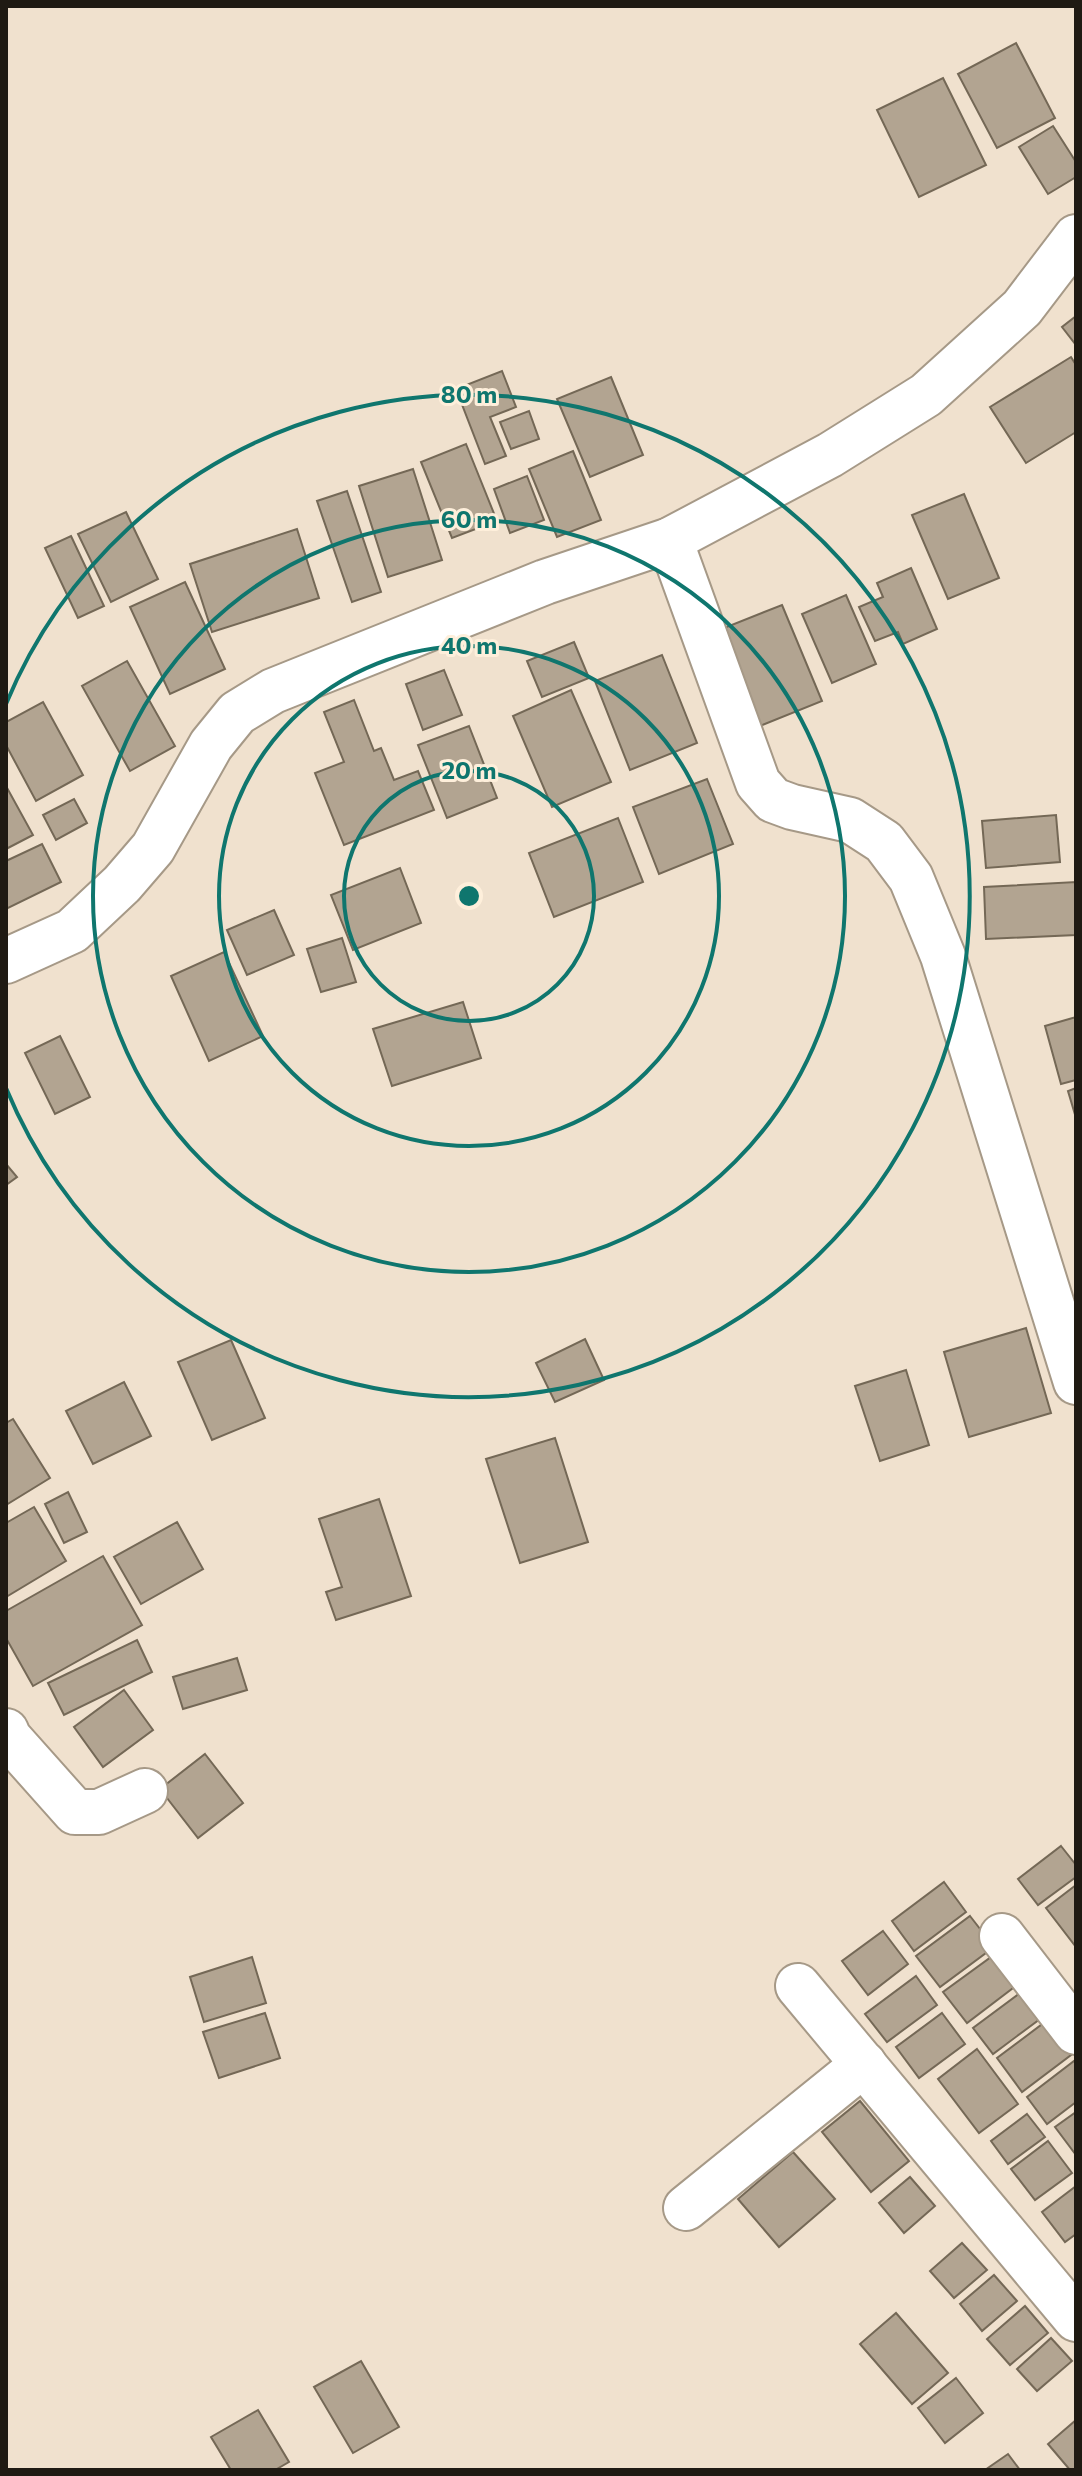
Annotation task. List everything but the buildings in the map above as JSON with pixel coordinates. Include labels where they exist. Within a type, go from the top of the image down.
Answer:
[{"type":"street","points":[[6,961],[72,931],[122,884],[153,848],[211,745],[237,713],[273,691],[545,582],[670,540],[830,455],[926,395],[1022,308],[1076,237]]},
{"type":"street","points":[[670,540],[758,783],[773,800],[850,820],[884,842],[911,878],[943,956],[1076,1382]]},
{"type":"street","points":[[6,1731],[75,1812],[99,1812],[145,1791]]},
{"type":"street","points":[[1002,1936],[1076,2032]]},
{"type":"street","points":[[798,1986],[1076,2319]]},
{"type":"street","points":[[686,2208],[864,2064]]}]
